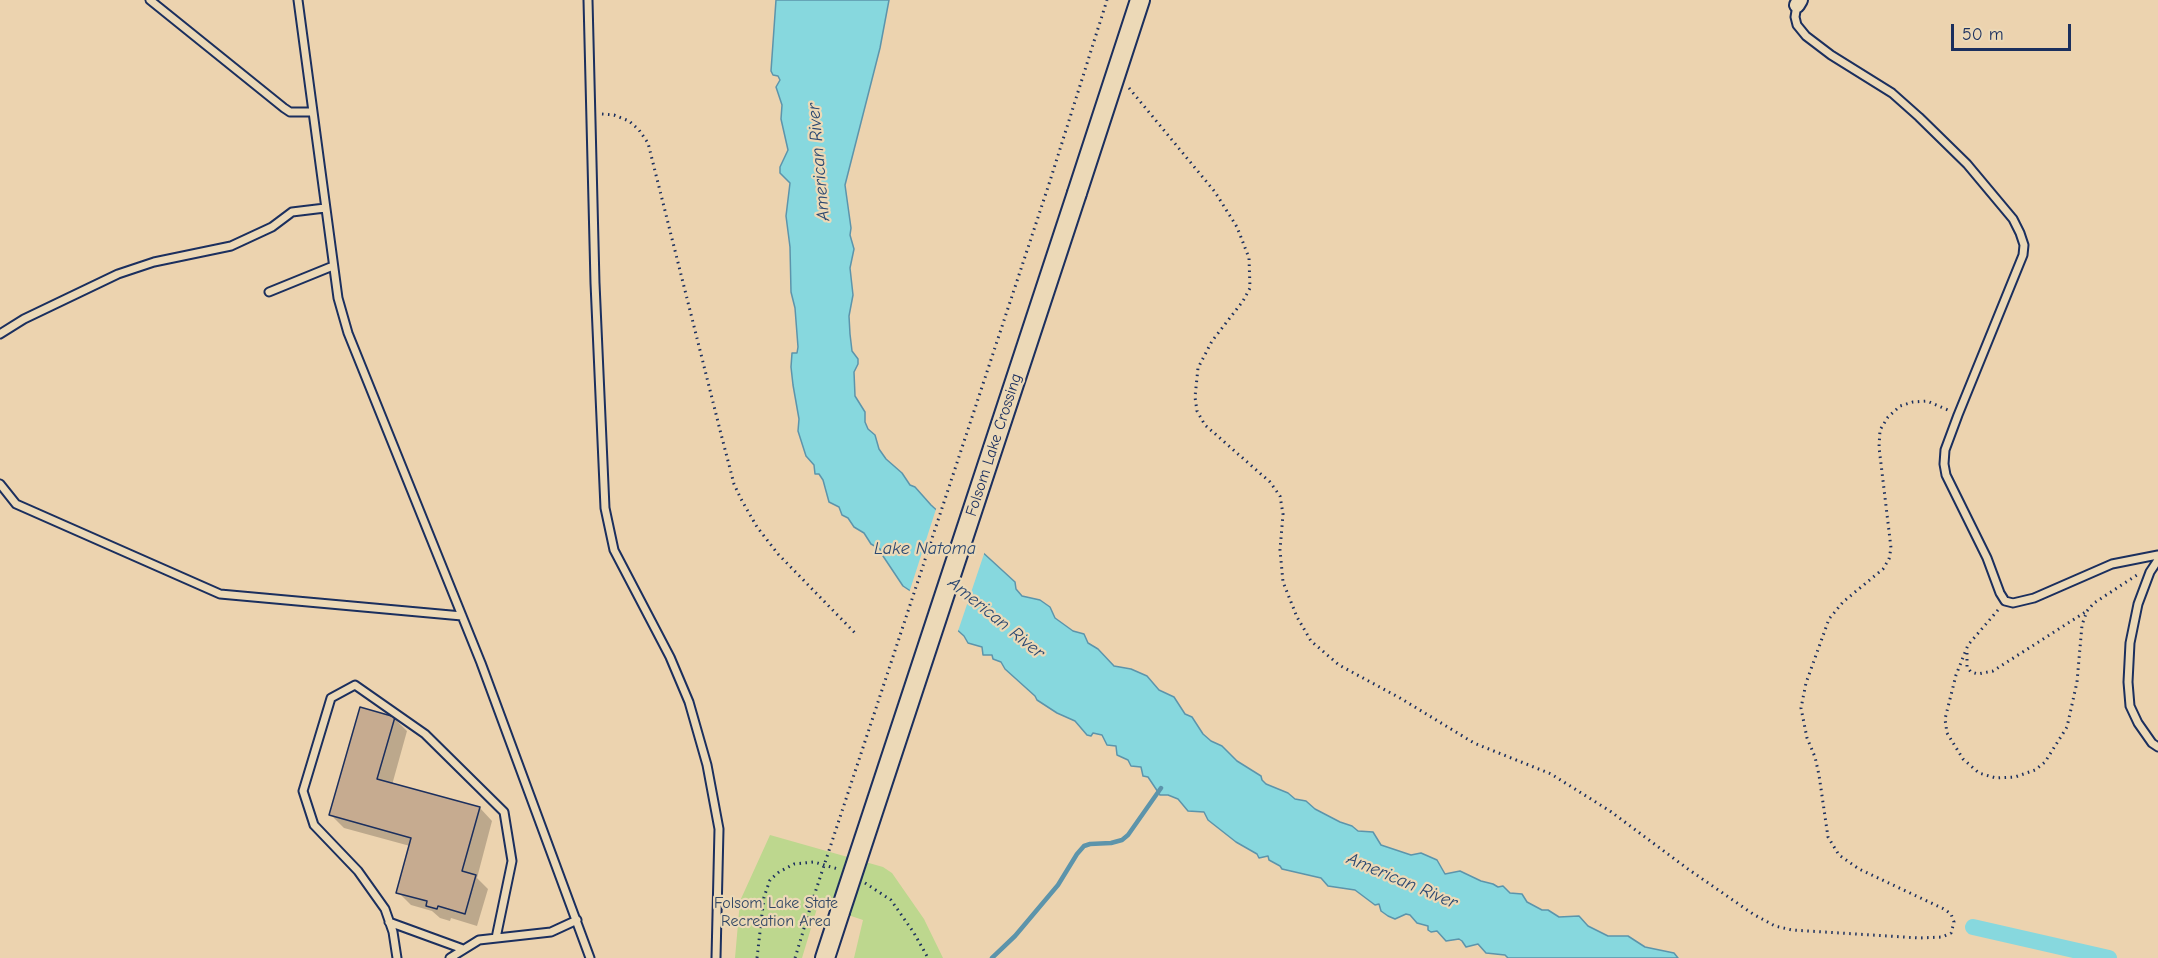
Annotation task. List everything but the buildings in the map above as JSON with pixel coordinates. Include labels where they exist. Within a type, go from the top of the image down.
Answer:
[{"type":"main road","name":"Folsom Lake Crossing","points":[[825,958],[1140,0]]},
{"type":"lane","points":[[150,0],[284,108],[290,112],[312,112]]},
{"type":"lane","points":[[298,0],[333,266],[338,298],[348,333],[462,616],[590,958]]},
{"type":"lane","points":[[588,0],[595,283],[605,508],[614,550],[626,577],[670,657],[689,702],[707,765],[719,829],[716,958]]},
{"type":"lane","points":[[1799,3],[1795,17],[1797,25],[1806,36],[1831,55],[1892,93],[1919,117],[1967,164],[2013,219],[2020,233],[2024,245],[2023,255],[1958,415],[1945,450],[1944,464],[1946,475],[1987,558],[2000,593],[2006,601],[2013,603],[2034,598],[2112,564],[2158,555]]},
{"type":"lane","points":[[0,334],[35,314],[118,274],[154,262],[231,246],[272,227],[292,212],[325,208]]},
{"type":"lane","points":[[269,292],[333,266]]},
{"type":"lane","points":[[0,484],[16,504],[220,594],[462,616]]},
{"type":"lane","points":[[2158,560],[2150,572],[2138,604],[2130,643],[2128,682],[2130,706],[2138,723],[2152,743],[2158,747]]},
{"type":"lane","points":[[397,958],[385,909],[358,871],[314,825],[303,791],[331,698],[356,685],[425,734],[504,812],[512,861],[496,938]]},
{"type":"lane","points":[[450,958],[479,940],[551,933],[577,920]]},
{"type":"lane","points":[[389,922],[463,949]]},
{"type":"path","points":[[795,958],[1049,184],[1107,0]]},
{"type":"path","points":[[1117,73],[1215,192],[1237,227],[1249,258],[1250,288],[1243,301],[1212,341],[1198,368],[1195,397],[1197,411],[1205,425],[1270,482],[1280,496],[1283,514],[1280,550],[1283,582],[1297,618],[1311,641],[1339,665],[1400,698],[1474,743],[1551,774],[1600,805],[1753,914],[1775,926],[1792,930],[1919,938],[1942,937],[1951,933],[1954,922],[1951,914],[1944,909],[1859,869],[1839,855],[1828,837],[1819,775],[1807,738],[1801,708],[1806,683],[1829,619],[1843,602],[1884,569],[1889,560],[1891,548],[1879,447],[1880,430],[1888,417],[1900,406],[1913,402],[1927,401],[1958,415]]},
{"type":"path","points":[[591,114],[614,115],[628,121],[639,130],[648,143],[734,484],[741,499],[757,527],[778,554],[856,634]]},
{"type":"path","points":[[1968,645],[1967,667],[1978,674],[1993,671],[2087,611],[2094,603],[2140,572]]},
{"type":"path","points":[[2006,601],[1968,645],[1956,675],[1945,719],[1947,733],[1963,759],[1979,773],[1996,778],[2015,777],[2035,771],[2045,762],[2067,727],[2077,682],[2082,625],[2087,611]]},
{"type":"green space","name":"Folsom Lake State Recreation Area","points":[[770,835],[883,867],[892,873],[924,919],[943,958],[854,958],[863,920],[818,905],[802,958],[735,958],[740,901]]},
{"type":"water","name":"Lake Natoma","points":[[776,0],[889,0],[880,48],[845,185],[850,235],[854,249],[850,268],[853,295],[849,316],[852,351],[858,359],[854,372],[855,396],[865,412],[865,422],[868,429],[875,435],[879,449],[910,485],[915,487],[931,505],[1015,582],[1016,589],[1022,596],[1040,600],[1050,607],[1055,618],[1073,631],[1084,634],[1088,643],[1098,649],[1114,666],[1131,669],[1147,676],[1159,690],[1174,697],[1185,714],[1192,717],[1203,734],[1222,746],[1237,761],[1261,776],[1266,784],[1288,793],[1295,799],[1306,801],[1315,809],[1358,831],[1373,832],[1381,845],[1411,855],[1421,853],[1437,860],[1445,874],[1460,871],[1498,887],[1503,886],[1510,893],[1522,894],[1527,902],[1559,917],[1579,916],[1588,926],[1608,936],[1628,936],[1645,947],[1674,953],[1678,958],[1508,958],[1505,955],[1486,953],[1478,944],[1466,947],[1459,939],[1446,941],[1437,931],[1431,932],[1428,926],[1417,923],[1410,915],[1406,914],[1395,919],[1388,916],[1381,911],[1379,904],[1375,905],[1355,890],[1328,886],[1321,878],[1282,869],[1269,860],[1268,856],[1259,858],[1257,854],[1236,842],[1208,820],[1204,812],[1188,811],[1178,799],[1160,795],[1148,777],[1143,776],[1141,767],[1131,766],[1128,760],[1117,755],[1116,746],[1107,745],[1102,735],[1093,733],[1091,736],[1087,735],[1075,721],[1037,700],[1005,669],[1001,662],[993,659],[992,655],[983,655],[982,647],[968,643],[964,636],[924,600],[903,586],[880,549],[871,544],[864,533],[842,515],[839,507],[829,502],[823,480],[819,474],[815,474],[814,465],[806,456],[798,431],[799,419],[791,367],[792,353],[797,353],[798,347],[795,308],[791,292],[790,247],[786,216],[790,183],[780,173],[780,167],[788,150],[781,119],[782,105],[776,87],[780,80],[771,71]]},
{"type":"pier","points":[[937,506],[950,515],[968,536],[975,538],[985,551],[957,634],[943,624],[932,610],[909,593]]},
{"type":"waterway","points":[[992,958],[1015,936],[1058,885],[1084,846],[1122,840],[1128,835],[1161,788]]},
{"type":"waterway","points":[[1973,927],[2109,958]]},
{"type":"water label","name":"American River","points":[[819,162]]},
{"type":"water label","name":"American River","points":[[996,618]]},
{"type":"water label","name":"American River","points":[[1402,881]]}]
